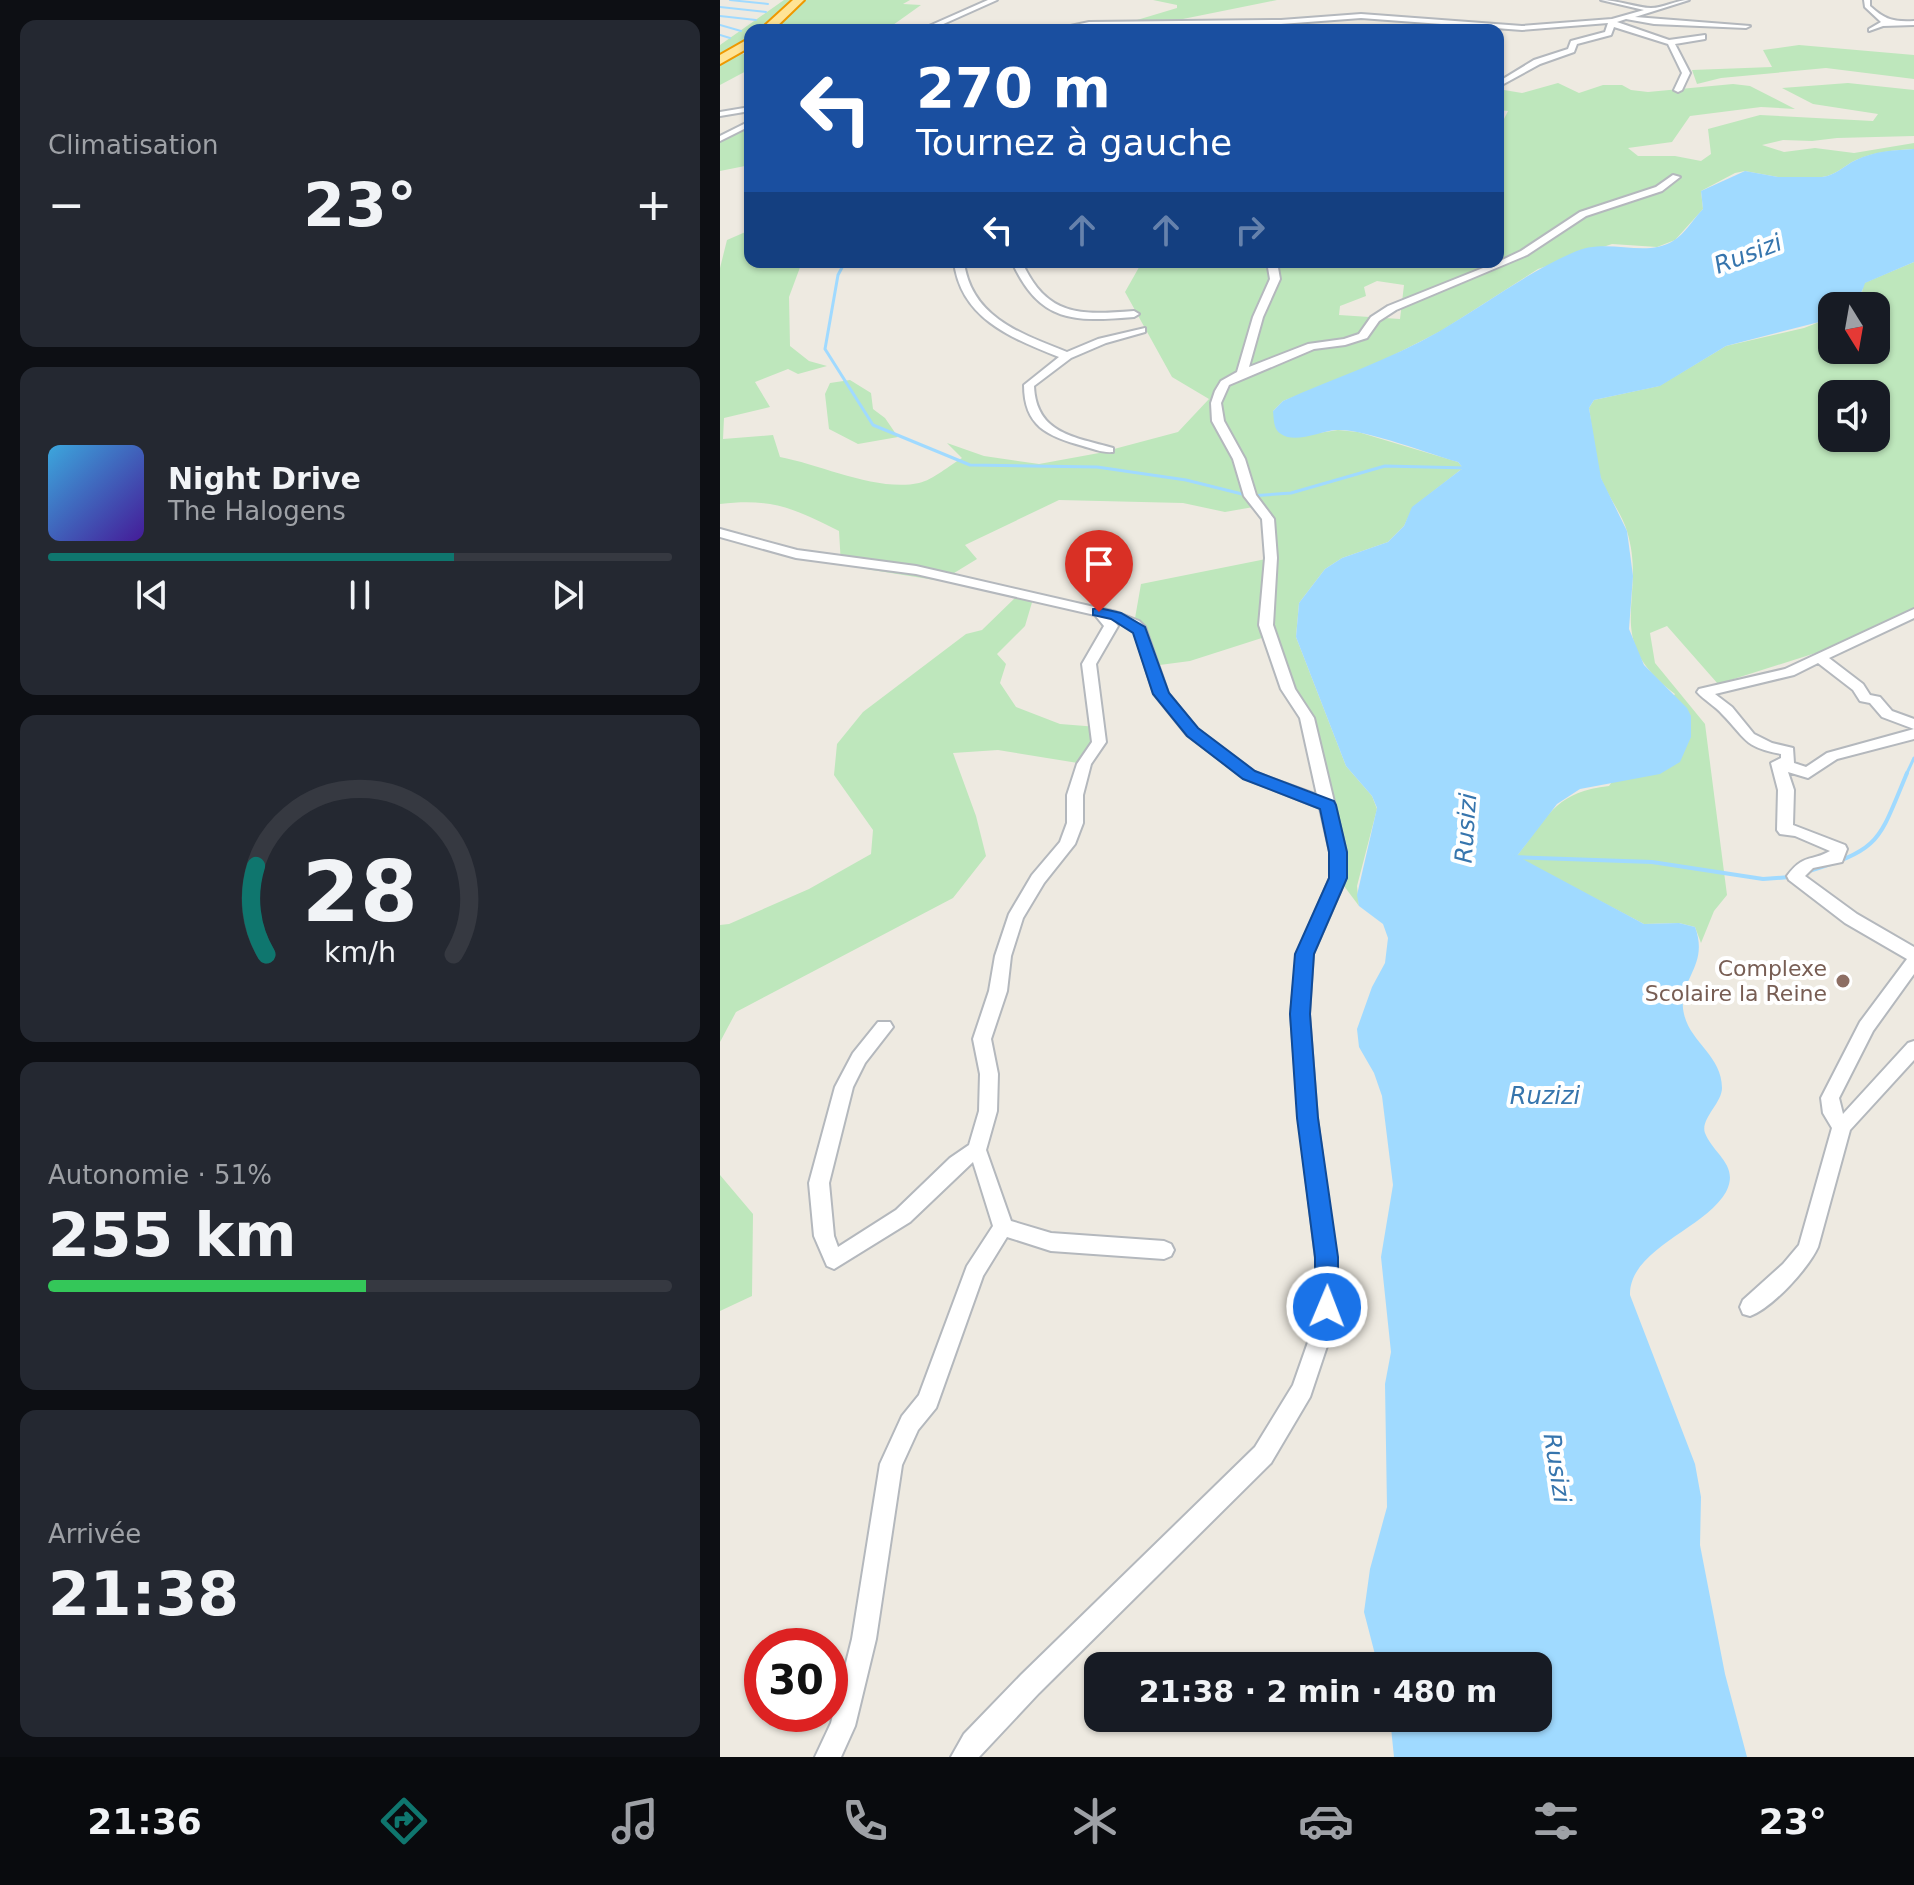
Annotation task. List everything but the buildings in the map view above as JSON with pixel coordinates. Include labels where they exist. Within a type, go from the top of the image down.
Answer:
[{"type":"highway","points":[[773,24],[799,0]]},
{"type":"highway","points":[[720,60],[744,46]]},
{"type":"street","points":[[938,24],[994,0]]},
{"type":"street","points":[[1604,0],[1631,4],[1637,8],[1654,7]]},
{"type":"street","points":[[1522,28],[1612,21],[1686,0]]},
{"type":"street","points":[[1867,0],[1867,6],[1873,13],[1891,24]]},
{"type":"street","points":[[1089,24],[1292,21],[1361,16],[1453,24]]},
{"type":"street","points":[[1623,17],[1654,22],[1746,26]]},
{"type":"street","points":[[1281,24],[1292,21]]},
{"type":"street","points":[[1504,81],[1537,62],[1571,50],[1574,43],[1610,30],[1612,21]]},
{"type":"street","points":[[1612,21],[1638,35],[1671,42],[1684,36],[1702,37]]},
{"type":"street","points":[[1871,30],[1875,26],[1914,23]]},
{"type":"street","points":[[1504,27],[1599,36]]},
{"type":"street","points":[[1671,42],[1686,73],[1678,90]]},
{"type":"street","points":[[720,114],[744,110]]},
{"type":"street","points":[[720,139],[744,126]]},
{"type":"street","points":[[1504,261],[1524,253],[1583,214],[1659,189],[1676,177]]},
{"type":"street","points":[[959,268],[973,300],[998,326],[1067,356]]},
{"type":"street","points":[[1021,268],[1039,299],[1053,309],[1089,318],[1134,314]]},
{"type":"street","points":[[1242,374],[1255,325],[1275,279],[1273,268]]},
{"type":"street","points":[[964,1757],[973,1743],[1030,1684],[1263,1455],[1302,1390],[1317,1355],[1329,1284],[1308,1118],[1300,1014],[1305,954],[1338,878],[1338,852],[1307,718],[1288,689],[1266,625],[1271,558],[1268,519],[1250,496],[1239,459],[1218,421],[1216,403],[1220,391],[1225,383],[1242,374],[1312,346],[1345,342],[1363,336],[1385,311],[1488,268]]},
{"type":"street","points":[[1109,450],[1050,430],[1030,411],[1029,385],[1067,356],[1102,341],[1141,330]]},
{"type":"street","points":[[720,533],[796,554],[916,570],[1116,616],[1140,630],[1161,694],[1192,732],[1249,775],[1328,805]]},
{"type":"street","points":[[1003,1227],[992,1198],[988,1173],[977,1150],[988,1111],[989,1074],[982,1039],[998,991],[1003,956],[1015,918],[1038,879],[1067,844],[1075,823],[1075,795],[1084,764],[1099,742],[1089,664],[1111,626],[1099,612]]},
{"type":"street","points":[[1778,763],[1788,761],[1788,751],[1766,746],[1749,737],[1727,710],[1704,692],[1789,672],[1914,613]]},
{"type":"street","points":[[1821,659],[1858,687],[1865,698],[1875,700],[1887,714],[1914,724]]},
{"type":"street","points":[[1778,763],[1808,773],[1821,760],[1914,734]]},
{"type":"street","points":[[1778,763],[1786,790],[1785,830],[1797,831],[1840,852],[1836,858],[1808,863],[1795,876],[1808,891],[1914,958],[1866,1027],[1830,1098],[1832,1113],[1842,1127]]},
{"type":"street","points":[[884,1027],[859,1058],[844,1087],[819,1183],[824,1236],[834,1260],[903,1216],[938,1185],[959,1159],[977,1150]]},
{"type":"street","points":[[1750,1307],[1781,1276],[1801,1263],[1842,1127],[1914,1048]]},
{"type":"street","points":[[1003,1227],[1051,1242],[1164,1250]]},
{"type":"street","points":[[828,1757],[843,1726],[864,1639],[891,1464],[910,1423],[928,1401],[974,1272],[1003,1227]]},
{"type":"green space","points":[[784,0],[910,0],[903,4],[921,5],[894,24],[750,24]]},
{"type":"green space","points":[[1153,0],[1277,0],[1168,22],[1127,23],[1177,8],[1177,5]]},
{"type":"green space","points":[[744,28],[744,46],[730,56],[744,54],[744,72],[720,85],[720,45]]},
{"type":"green space","points":[[1799,45],[1914,55],[1914,79],[1826,68],[1721,78],[1697,84],[1692,70],[1772,67],[1763,50]]},
{"type":"green space","points":[[1558,83],[1579,93],[1603,85],[1622,85],[1631,90],[1648,92],[1733,84],[1750,86],[1795,109],[1761,107],[1690,116],[1672,142],[1628,148],[1638,156],[1675,156],[1701,161],[1711,154],[1708,129],[1760,115],[1873,121],[1878,114],[1813,104],[1782,88],[1848,83],[1914,90],[1914,136],[1783,140],[1762,145],[1784,152],[1815,148],[1854,153],[1914,143],[1914,149],[1870,155],[1822,177],[1778,177],[1745,171],[1735,173],[1701,191],[1703,209],[1675,240],[1657,247],[1612,244],[1538,269],[1441,331],[1374,365],[1283,401],[1273,411],[1293,437],[1338,430],[1358,432],[1458,462],[1463,468],[1413,507],[1404,526],[1388,542],[1342,558],[1325,569],[1299,603],[1296,637],[1346,766],[1372,796],[1377,809],[1357,886],[1359,906],[1338,878],[1308,723],[1268,636],[1190,661],[1152,666],[1134,624],[1141,584],[1271,558],[1259,506],[1225,512],[1183,503],[1059,500],[965,545],[977,559],[941,581],[841,565],[839,531],[795,511],[754,502],[720,504],[720,268],[727,240],[744,233],[744,268],[800,268],[789,297],[790,346],[809,361],[827,366],[798,374],[788,369],[755,382],[770,407],[724,418],[723,439],[773,435],[780,457],[868,481],[903,485],[936,476],[962,458],[947,443],[984,456],[1039,464],[1099,453],[1178,432],[1209,399],[1172,377],[1125,292],[1139,268],[1504,268],[1504,119],[1508,111],[1504,111],[1504,90],[1522,93]],"holes":[[[1377,281],[1404,285],[1400,319],[1339,315],[1340,306],[1366,296],[1364,287]]]},
{"type":"green space","points":[[744,126],[744,166],[720,171],[720,139]]},
{"type":"green space","points":[[1914,262],[1914,611],[1822,651],[1718,684],[1667,626],[1650,633],[1655,663],[1705,724],[1727,895],[1714,911],[1701,943],[1695,927],[1679,923],[1644,924],[1516,857],[1545,819],[1564,801],[1591,789],[1609,786],[1675,694],[1652,674],[1632,636],[1632,556],[1625,525],[1599,473],[1589,408],[1594,400],[1659,386],[1726,346],[1818,322],[1818,364],[1890,364],[1890,292],[1862,292],[1864,283]]},
{"type":"green space","points":[[850,380],[871,393],[873,409],[885,418],[898,437],[858,444],[829,429],[825,394],[830,383]]},
{"type":"green space","points":[[1017,596],[1033,599],[1025,626],[997,654],[1006,664],[1000,683],[1016,707],[1060,724],[1098,727],[1084,764],[998,750],[953,753],[976,816],[986,856],[953,898],[736,1012],[720,1042],[720,925],[729,924],[809,889],[871,854],[873,830],[834,775],[837,744],[863,712],[966,634],[982,630]]},
{"type":"green space","points":[[720,1175],[753,1214],[752,1296],[720,1311]]},
{"type":"water","name":"Ruzizi","points":[[1914,149],[1914,262],[1865,283],[1861,292],[1818,292],[1818,322],[1726,346],[1660,386],[1594,400],[1589,408],[1601,478],[1627,531],[1633,576],[1629,629],[1644,665],[1687,708],[1691,716],[1691,737],[1680,762],[1660,774],[1580,789],[1557,804],[1517,856],[1644,924],[1679,923],[1695,927],[1699,941],[1696,963],[1684,992],[1684,1014],[1692,1033],[1712,1058],[1721,1077],[1721,1094],[1704,1128],[1728,1167],[1729,1183],[1716,1205],[1654,1252],[1642,1265],[1633,1279],[1630,1295],[1695,1464],[1701,1497],[1700,1545],[1725,1674],[1747,1757],[1394,1757],[1391,1732],[1552,1732],[1552,1652],[1374,1652],[1364,1612],[1370,1569],[1387,1507],[1385,1384],[1391,1352],[1381,1257],[1393,1185],[1382,1096],[1374,1073],[1359,1047],[1357,1029],[1372,987],[1385,963],[1388,938],[1383,924],[1359,906],[1357,895],[1377,808],[1372,796],[1346,766],[1296,637],[1299,603],[1325,569],[1342,558],[1388,542],[1404,526],[1412,507],[1463,468],[1458,462],[1348,430],[1287,437],[1274,424],[1273,411],[1283,401],[1421,341],[1572,253],[1598,246],[1650,248],[1673,241],[1703,209],[1701,191],[1745,171],[1778,177],[1822,177],[1856,160]]},
{"type":"waterway","points":[[730,0],[768,4]]},
{"type":"waterway","points":[[720,7],[766,12]]},
{"type":"waterway","points":[[720,16],[756,20]]},
{"type":"waterway","points":[[720,25],[741,31]]},
{"type":"waterway","points":[[720,35],[730,38]]},
{"type":"waterway","points":[[842,268],[825,349],[873,425],[970,465],[1097,467],[1186,480],[1250,496],[1291,493],[1385,466],[1468,468]]},
{"type":"waterway","points":[[1906,775],[1914,758]]},
{"type":"waterway","points":[[1806,872],[1850,857],[1874,840],[1890,814],[1907,773]]},
{"type":"waterway","points":[[1513,857],[1652,862],[1763,879],[1790,877]]},
{"type":"place","name":"Complexe Scolaire la Reine","points":[[1843,981]]},
{"type":"route","points":[[1099,612],[1116,616],[1140,630],[1161,694],[1192,732],[1249,775],[1328,805],[1338,852],[1338,878],[1305,954],[1300,1014],[1313,1164],[1327,1257],[1327,1307]]},
{"type":"water label","name":"Rusizi","points":[[1748,254]]},
{"type":"water label","name":"Rusizi","points":[[1466,828]]},
{"type":"water label","name":"Rusizi","points":[[1557,1468]]}]
